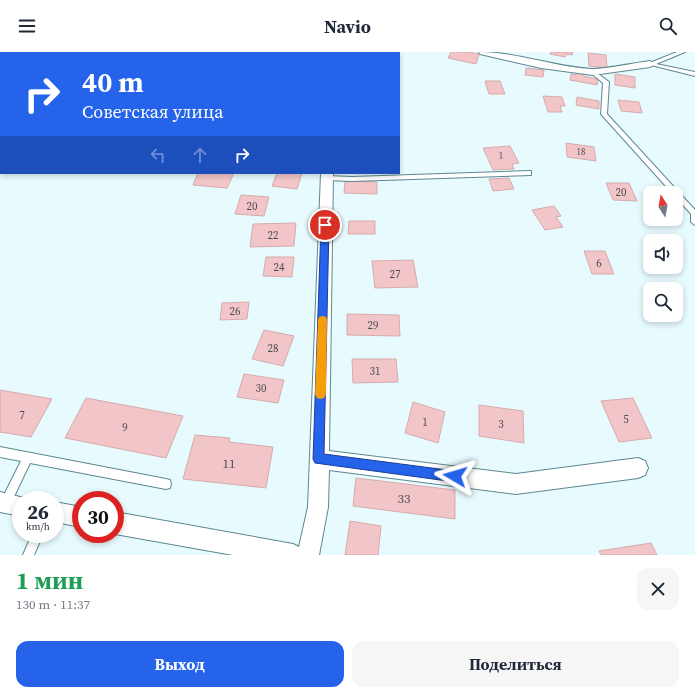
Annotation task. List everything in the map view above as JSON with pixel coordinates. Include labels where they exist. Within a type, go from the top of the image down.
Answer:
[{"type":"street","points":[[484,52],[541,65],[594,72],[650,64]]},
{"type":"street","points":[[308,555],[318,507],[318,459],[327,175]]},
{"type":"street","points":[[318,459],[516,484],[638,468]]},
{"type":"street","points":[[124,525],[293,555]]},
{"type":"lane","points":[[650,64],[682,52]]},
{"type":"lane","points":[[650,64],[695,74]]},
{"type":"lane","points":[[594,72],[606,82],[604,114],[670,186]]},
{"type":"lane","points":[[327,175],[352,179],[528,173]]},
{"type":"lane","points":[[683,201],[694,213],[695,222]]},
{"type":"lane","points":[[0,452],[166,484]]},
{"type":"lane","points":[[8,504],[28,457]]},
{"type":"lane","points":[[28,555],[34,543]]},
{"type":"building","points":[[451,52],[469,52],[479,54],[476,64],[448,58]]},
{"type":"building","points":[[551,52],[573,52],[572,55],[567,54],[565,57],[550,54]]},
{"type":"building","points":[[588,53],[606,55],[607,68],[589,66]]},
{"type":"building","points":[[526,68],[544,70],[543,77],[525,75]]},
{"type":"building","points":[[576,72],[583,73],[583,76],[598,79],[597,85],[570,80],[571,74],[576,75]]},
{"type":"building","points":[[615,74],[635,77],[635,88],[615,85]]},
{"type":"building","points":[[485,81],[500,81],[505,94],[489,94]]},
{"type":"building","points":[[543,96],[562,97],[565,106],[560,106],[562,112],[548,112]]},
{"type":"building","points":[[577,97],[599,101],[599,109],[576,105]]},
{"type":"building","points":[[618,100],[639,102],[642,113],[621,111]]},
{"type":"building","points":[[566,143],[594,147],[596,161],[567,157]]},
{"type":"building","points":[[510,146],[519,163],[512,164],[514,169],[493,170],[483,148]]},
{"type":"building","points":[[198,174],[234,174],[227,188],[193,185]]},
{"type":"building","points":[[277,174],[302,174],[297,189],[272,186]]},
{"type":"building","points":[[509,178],[514,189],[493,191],[489,179]]},
{"type":"building","points":[[345,181],[377,182],[377,194],[344,193]]},
{"type":"building","points":[[606,183],[629,183],[637,201],[613,200]]},
{"type":"building","points":[[241,195],[269,197],[264,216],[235,214]]},
{"type":"building","points":[[554,206],[561,216],[556,217],[563,227],[545,230],[532,210]]},
{"type":"building","points":[[349,221],[375,221],[375,234],[348,234]]},
{"type":"building","points":[[296,223],[294,246],[250,247],[253,224]]},
{"type":"building","points":[[584,251],[605,251],[614,274],[592,274]]},
{"type":"building","points":[[266,257],[294,257],[292,277],[263,276]]},
{"type":"building","points":[[413,260],[418,287],[375,288],[372,261]]},
{"type":"building","points":[[249,302],[247,319],[220,320],[222,303]]},
{"type":"building","points":[[347,314],[399,315],[400,336],[347,335]]},
{"type":"building","points":[[264,330],[294,336],[283,366],[252,359]]},
{"type":"building","points":[[352,359],[396,359],[398,382],[353,383]]},
{"type":"building","points":[[244,374],[284,380],[278,403],[237,397]]},
{"type":"building","points":[[0,390],[52,399],[31,437],[0,432]]},
{"type":"building","points":[[86,398],[183,416],[166,458],[65,438]]},
{"type":"building","points":[[633,398],[652,438],[619,442],[601,401]]},
{"type":"building","points":[[413,402],[445,412],[438,443],[405,433]]},
{"type":"building","points":[[479,405],[523,411],[524,443],[479,436]]},
{"type":"building","points":[[195,435],[230,438],[229,442],[273,447],[266,488],[183,479]]},
{"type":"building","points":[[356,478],[455,490],[455,519],[353,506]]},
{"type":"building","points":[[350,521],[381,526],[378,555],[345,555]]},
{"type":"building","points":[[651,543],[657,555],[601,555],[599,551]]},
{"type":"slow traffic","points":[[320,394],[323,320]]},
{"type":"route","points":[[325,225],[318,459],[455,476]]}]
